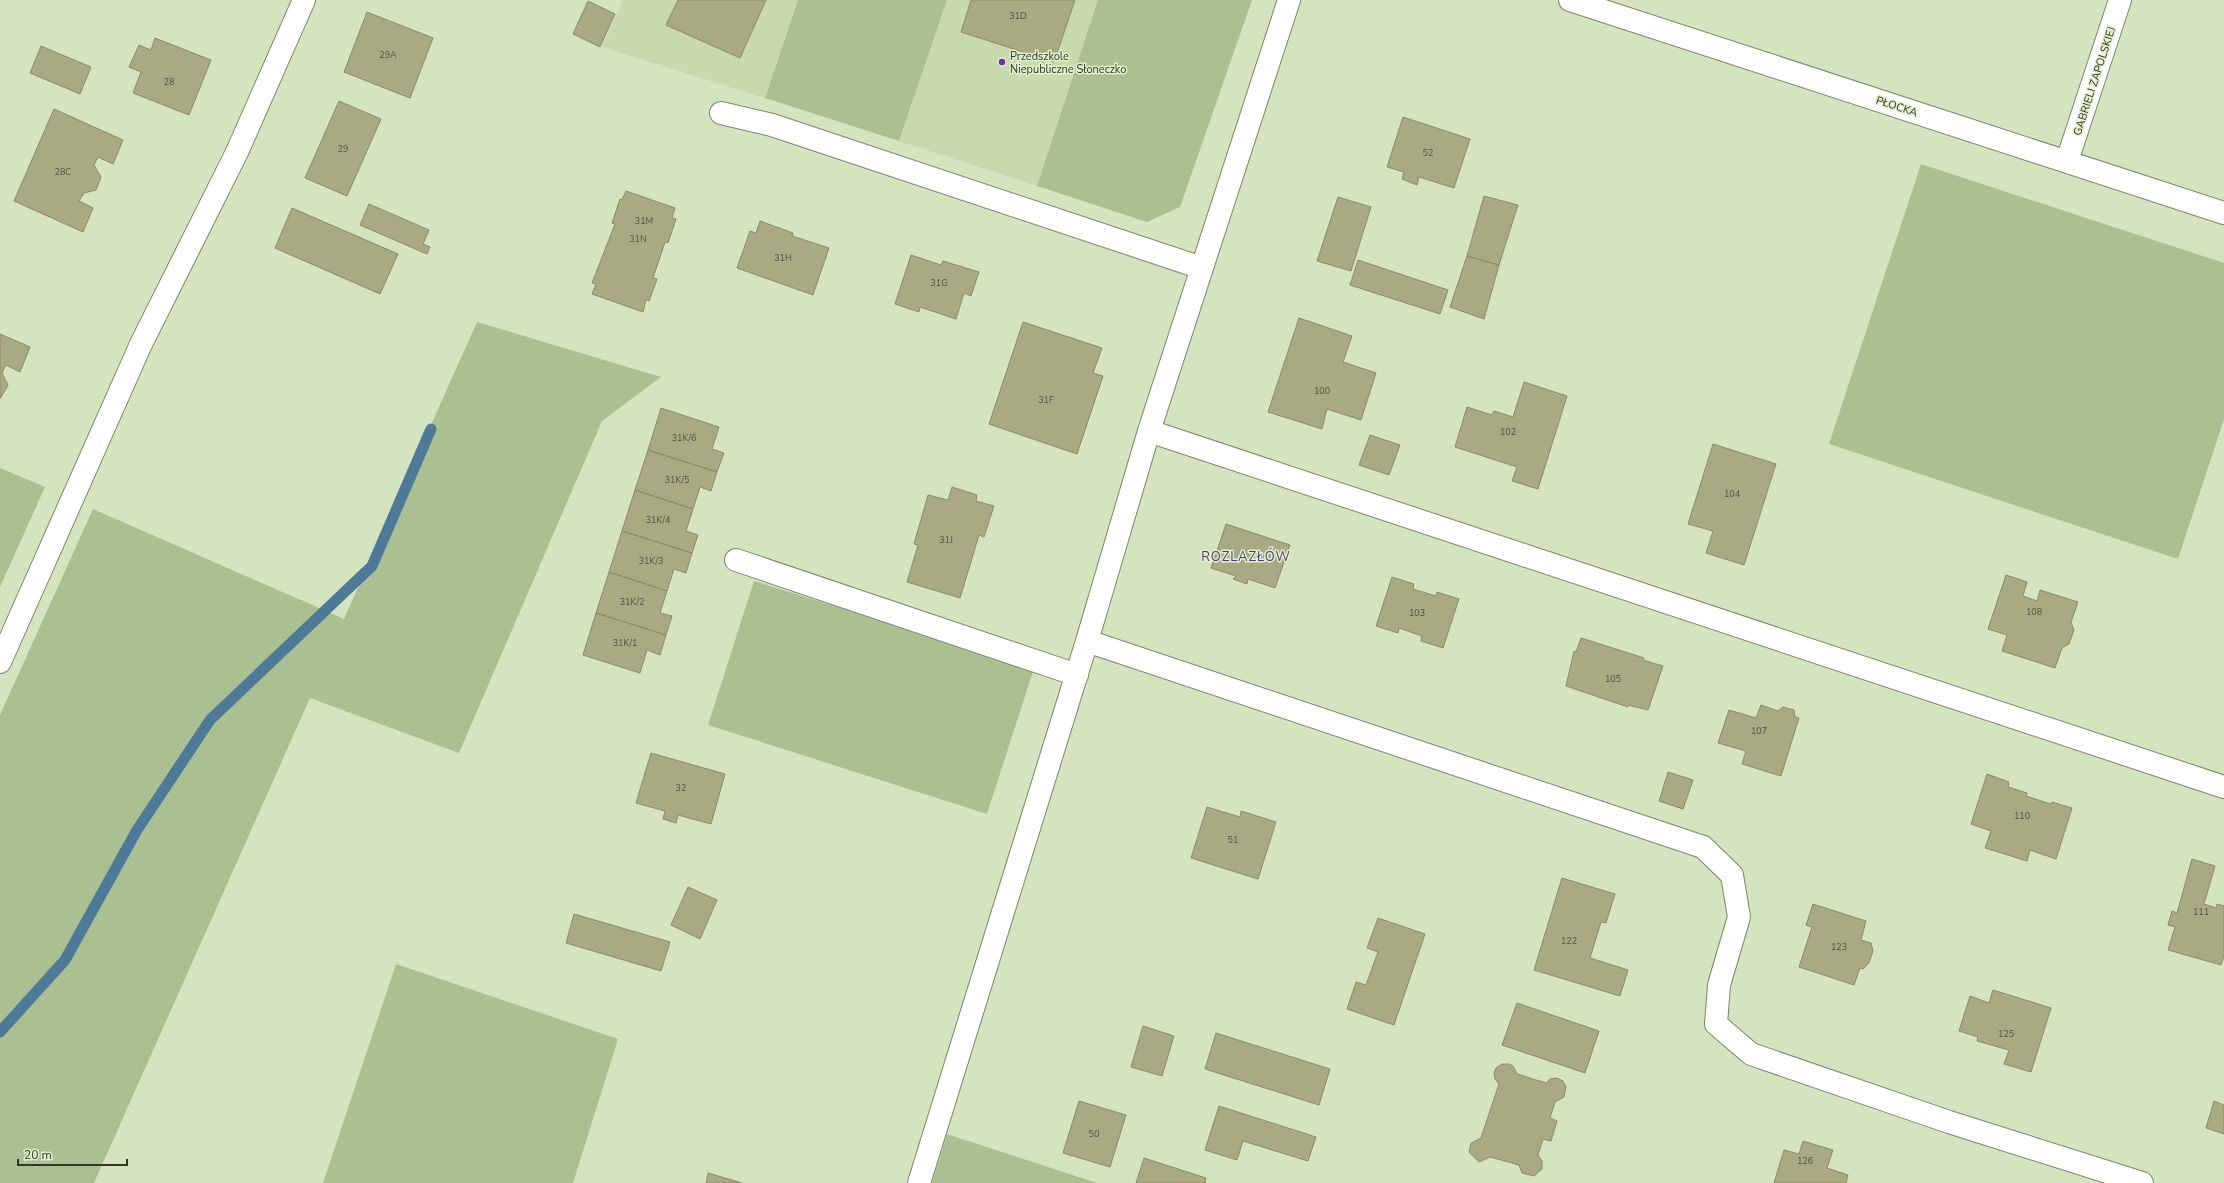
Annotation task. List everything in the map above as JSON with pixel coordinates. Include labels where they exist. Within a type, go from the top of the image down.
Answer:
[{"type":"street","points":[[0,662],[141,344],[237,152],[304,0]]},
{"type":"street","points":[[919,1183],[1077,674],[1149,431],[1289,0]]},
{"type":"street","name":"PŁOCKA","points":[[1570,0],[2224,213]]},
{"type":"street","name":"GABRIELI ZAPOLSKIEJ","points":[[2067,161],[2120,0]]},
{"type":"street","points":[[721,113],[772,126],[1202,268]]},
{"type":"street","points":[[1149,431],[2224,787]]},
{"type":"street","points":[[736,560],[1077,674]]},
{"type":"street","points":[[1087,641],[1702,847],[1732,875],[1739,917],[1719,985],[1716,1024],[1751,1054],[1949,1122],[2142,1183]]},
{"type":"shaded area","points":[[623,0],[798,0],[765,98],[602,47]]},
{"type":"shaded area","points":[[798,0],[947,0],[899,141],[765,98]]},
{"type":"shaded area","name":"Przedszkole Niepubliczne Słoneczko","points":[[947,0],[1098,0],[1037,186],[899,141]]},
{"type":"shaded area","points":[[1098,0],[1252,0],[1180,207],[1147,222],[1037,186]]},
{"type":"shaded area","points":[[1921,164],[2224,263],[2224,419],[2178,559],[1829,444]]},
{"type":"shaded area","points":[[477,322],[661,377],[602,421],[459,753],[310,698],[94,1183],[0,1183],[0,715],[93,509],[344,619]]},
{"type":"shaded area","points":[[0,468],[45,487],[0,587]]},
{"type":"shaded area","points":[[754,581],[1034,668],[987,814],[708,725]]},
{"type":"shaded area","points":[[396,964],[618,1039],[573,1183],[323,1183]]},
{"type":"shaded area","points":[[947,1134],[1097,1183],[932,1183]]},
{"type":"building","points":[[678,0],[766,0],[740,58],[666,25]]},
{"type":"building","points":[[971,0],[1075,0],[1054,62],[961,32]]},
{"type":"building","points":[[588,1],[615,14],[600,47],[573,34]]},
{"type":"building","points":[[367,12],[433,38],[410,98],[344,72]]},
{"type":"building","points":[[155,38],[211,60],[189,115],[133,93],[141,72],[129,67],[139,45],[151,50]]},
{"type":"building","points":[[41,46],[91,67],[80,94],[30,73]]},
{"type":"building","points":[[339,101],[381,119],[347,196],[305,178]]},
{"type":"building","points":[[54,109],[123,140],[113,164],[98,157],[94,165],[101,177],[96,190],[84,193],[79,201],[93,208],[83,232],[14,201]]},
{"type":"building","points":[[1403,117],[1470,139],[1454,188],[1419,177],[1417,185],[1402,179],[1404,172],[1387,167]]},
{"type":"building","points":[[626,191],[675,208],[672,218],[676,219],[668,243],[665,242],[653,278],[657,279],[649,301],[646,300],[643,312],[592,294],[596,284],[592,283],[615,224],[612,223],[620,199],[622,200]]},
{"type":"building","points":[[1484,196],[1518,205],[1499,265],[1467,256]]},
{"type":"building","points":[[1338,197],[1371,207],[1351,271],[1317,261]]},
{"type":"building","points":[[369,204],[429,230],[423,244],[430,247],[427,254],[360,225]]},
{"type":"building","points":[[292,208],[398,254],[380,294],[275,248]]},
{"type":"building","points":[[760,221],[793,233],[792,236],[829,248],[813,295],[737,268],[750,231],[756,233]]},
{"type":"building","points":[[911,255],[941,265],[943,261],[979,272],[971,296],[964,293],[956,319],[920,307],[919,312],[895,304]]},
{"type":"building","points":[[1467,256],[1499,265],[1484,319],[1450,307]]},
{"type":"building","points":[[1358,260],[1448,290],[1440,314],[1350,285]]},
{"type":"building","points":[[1299,318],[1352,336],[1343,362],[1376,373],[1361,420],[1327,409],[1322,429],[1268,412]]},
{"type":"building","points":[[1023,322],[1102,348],[1093,373],[1103,376],[1077,454],[989,424]]},
{"type":"building","points":[[0,334],[30,347],[20,372],[6,365],[2,373],[8,385],[0,399]]},
{"type":"building","points":[[1524,382],[1567,396],[1538,489],[1512,481],[1517,467],[1455,447],[1467,407],[1492,415],[1494,411],[1513,417]]},
{"type":"building","points":[[661,408],[719,427],[712,449],[724,453],[717,472],[648,450]]},
{"type":"building","points":[[1370,435],[1400,445],[1389,475],[1359,465]]},
{"type":"building","points":[[1713,444],[1776,464],[1744,565],[1706,553],[1713,531],[1688,524]]},
{"type":"building","points":[[648,450],[717,472],[711,491],[700,487],[693,509],[635,490]]},
{"type":"building","points":[[952,487],[977,495],[976,501],[994,506],[984,537],[979,535],[960,598],[907,582],[918,545],[914,544],[928,495],[948,500]]},
{"type":"building","points":[[635,490],[693,509],[686,531],[698,535],[692,553],[622,531]]},
{"type":"building","points":[[1226,524],[1290,545],[1275,588],[1248,579],[1247,584],[1233,579],[1236,576],[1211,568]]},
{"type":"building","points":[[622,531],[692,553],[686,573],[674,569],[667,591],[609,572]]},
{"type":"building","points":[[609,572],[667,591],[660,613],[672,616],[666,635],[596,613]]},
{"type":"building","points":[[2006,575],[2027,582],[2023,596],[2037,601],[2040,590],[2078,602],[2071,622],[2074,630],[2069,644],[2062,648],[2055,668],[2002,651],[2007,635],[1988,629]]},
{"type":"building","points":[[1392,577],[1414,584],[1413,589],[1436,596],[1437,592],[1459,599],[1443,648],[1421,641],[1422,636],[1399,628],[1398,633],[1376,626]]},
{"type":"building","points":[[596,613],[666,635],[660,655],[647,650],[640,673],[583,655]]},
{"type":"building","points":[[1581,638],[1644,658],[1643,660],[1663,666],[1648,710],[1628,705],[1628,707],[1566,686],[1574,651],[1576,652]]},
{"type":"building","points":[[1761,705],[1778,711],[1783,707],[1794,710],[1795,717],[1799,718],[1781,776],[1742,764],[1746,751],[1718,743],[1729,710],[1756,718]]},
{"type":"building","points":[[651,753],[725,774],[711,824],[678,815],[676,823],[663,819],[665,811],[636,803]]},
{"type":"building","points":[[1668,772],[1693,780],[1683,809],[1659,801]]},
{"type":"building","points":[[1987,774],[2009,782],[2008,787],[2027,793],[2026,796],[2051,804],[2052,802],[2072,808],[2056,859],[2030,850],[2027,861],[1985,848],[1991,831],[1971,824]]},
{"type":"building","points":[[1207,807],[1240,817],[1241,811],[1276,822],[1258,879],[1191,858]]},
{"type":"building","points":[[2192,859],[2215,866],[2204,904],[2216,908],[2217,904],[2224,906],[2224,956],[2221,965],[2168,950],[2175,927],[2168,925],[2172,911],[2177,913]]},
{"type":"building","points":[[1562,878],[1615,894],[1606,923],[1601,922],[1590,958],[1628,970],[1620,996],[1534,970]]},
{"type":"building","points":[[688,887],[717,900],[700,939],[671,925]]},
{"type":"building","points":[[1813,904],[1866,921],[1861,940],[1871,943],[1873,951],[1869,963],[1863,969],[1860,968],[1854,985],[1799,967],[1812,927],[1806,925]]},
{"type":"building","points":[[574,914],[670,942],[661,971],[566,943]]},
{"type":"building","points":[[1378,918],[1425,934],[1394,1025],[1347,1009],[1356,982],[1366,985],[1378,952],[1367,948]]},
{"type":"building","points":[[1993,990],[2051,1008],[2031,1072],[2004,1064],[2009,1050],[1977,1041],[1978,1037],[1959,1031],[1970,996],[1989,1003]]},
{"type":"building","points":[[1517,1003],[1599,1031],[1585,1073],[1502,1045]]},
{"type":"building","points":[[1143,1026],[1174,1036],[1162,1076],[1131,1067]]},
{"type":"building","points":[[1216,1033],[1330,1069],[1319,1105],[1205,1069]]},
{"type":"building","points":[[1502,1064],[1509,1064],[1513,1066],[1517,1074],[1546,1083],[1550,1079],[1557,1078],[1563,1081],[1566,1087],[1564,1097],[1555,1102],[1550,1118],[1557,1121],[1551,1141],[1543,1139],[1538,1155],[1542,1161],[1542,1169],[1534,1176],[1522,1173],[1519,1165],[1490,1157],[1479,1162],[1469,1152],[1471,1143],[1481,1138],[1499,1084],[1495,1079],[1494,1073],[1496,1068]]},
{"type":"building","points":[[1079,1101],[1126,1115],[1110,1167],[1063,1153]]},
{"type":"building","points":[[2214,1101],[2224,1105],[2224,1134],[2206,1128]]},
{"type":"building","points":[[1219,1106],[1316,1137],[1308,1161],[1243,1141],[1237,1160],[1205,1150]]},
{"type":"building","points":[[1803,1141],[1833,1150],[1827,1168],[1848,1175],[1846,1183],[1774,1183],[1784,1150],[1799,1154]]},
{"type":"building","points":[[1144,1158],[1206,1178],[1205,1183],[1136,1183]]},
{"type":"building","points":[[708,1173],[742,1183],[706,1183]]},
{"type":"waterway","points":[[0,1032],[65,960],[137,830],[210,720],[372,566],[431,429]]},
{"type":"place","name":"Przedszkole Niepubliczne Słoneczko","points":[[1002,62]]},
{"type":"district","name":"ROZLAZŁÓW","points":[[1246,556]]}]
